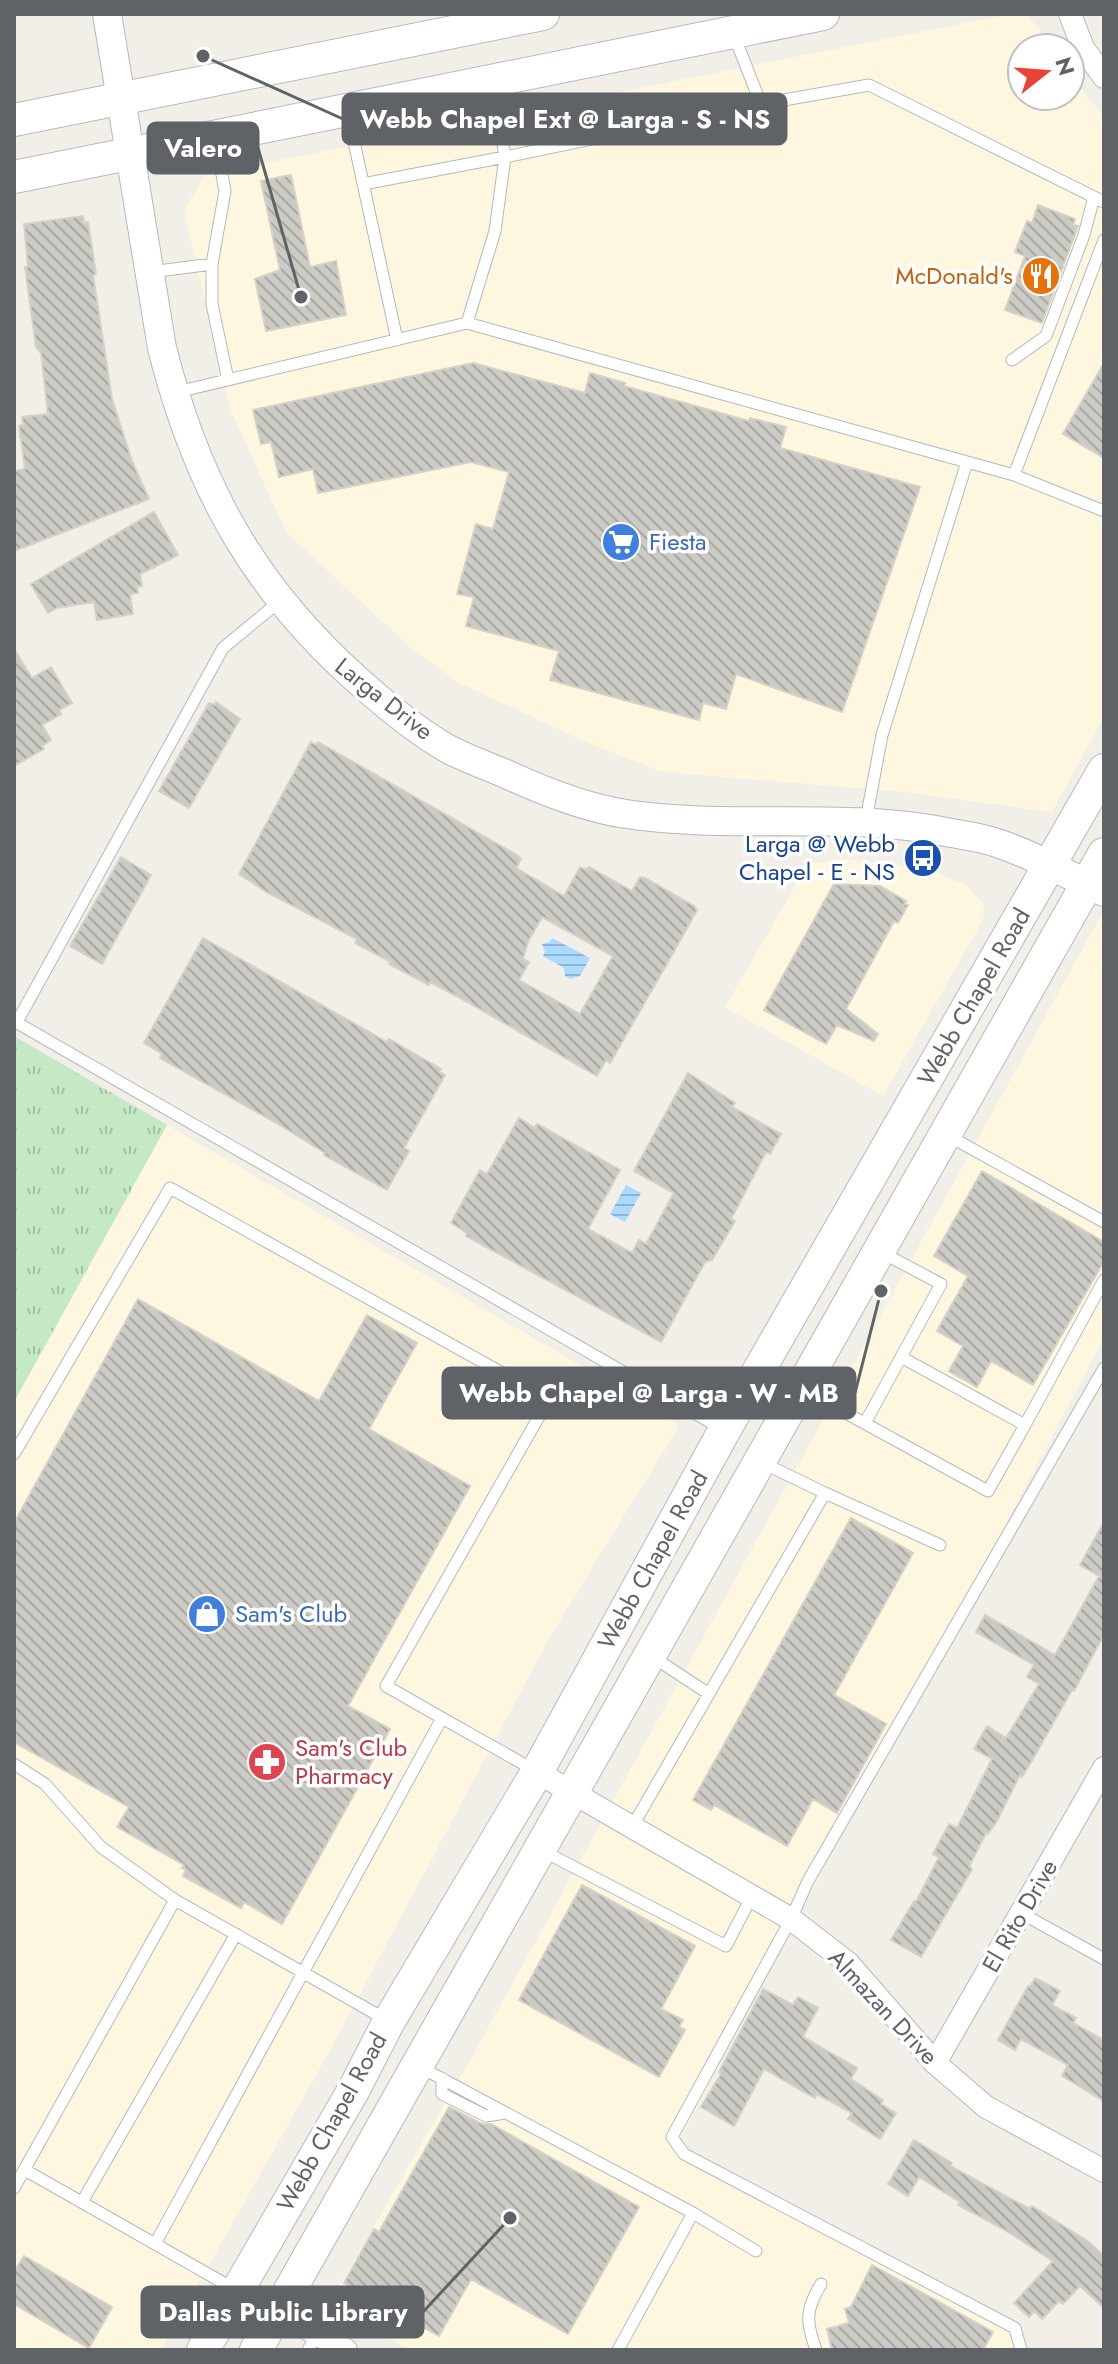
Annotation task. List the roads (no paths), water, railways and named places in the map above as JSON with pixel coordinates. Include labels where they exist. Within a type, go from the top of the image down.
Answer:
[{"type":"main road","points":[[14,120],[543,14]]},
{"type":"main road","points":[[14,177],[493,80],[730,23],[823,14]]},
{"type":"main road","name":"Webb Chapel Road","points":[[203,2350],[353,2091],[389,2021],[537,1772],[724,1431],[1104,770]]},
{"type":"main road","name":"Webb Chapel Road","points":[[256,2350],[430,2072],[540,1849],[945,1134],[1096,888],[1104,854]]},
{"type":"main road","points":[[840,1231],[878,1251]]},
{"type":"street","name":"Larga Drive","points":[[107,14],[162,348],[173,393],[193,451],[216,501],[280,601],[330,657],[384,704],[449,749],[529,785],[623,814],[677,820],[866,821],[925,828],[992,841],[1096,888]]},
{"type":"street","points":[[1070,14],[1083,48],[1104,77]]},
{"type":"street","name":"El Rito Drive","points":[[935,2063],[1104,1768]]},
{"type":"street","name":"Almazan Drive","points":[[537,1772],[791,1919],[848,1963],[935,2063],[986,2107],[1104,2171]]},
{"type":"street","points":[[236,2290],[277,2312],[313,2342],[346,2350]]},
{"type":"lane","points":[[730,23],[761,104]]},
{"type":"lane","points":[[467,323],[495,231],[505,157],[493,80]]},
{"type":"lane","points":[[363,184],[869,85],[1099,200],[1046,336],[1012,360]]},
{"type":"lane","points":[[347,110],[397,340]]},
{"type":"lane","points":[[215,136],[225,191],[212,264],[212,304],[228,380]]},
{"type":"lane","points":[[1014,475],[1104,240]]},
{"type":"lane","points":[[150,272],[212,264]]},
{"type":"lane","points":[[173,393],[467,323],[1014,475],[1104,511]]},
{"type":"lane","points":[[866,821],[882,735],[967,462]]},
{"type":"lane","points":[[280,601],[223,648],[16,1022],[724,1431]]},
{"type":"lane","points":[[945,1134],[1104,1222]]},
{"type":"lane","points":[[14,1454],[170,1188],[549,1399],[386,1686],[537,1772]]},
{"type":"lane","points":[[865,1423],[941,1284],[878,1251]]},
{"type":"lane","points":[[800,1388],[988,1491],[1104,1280]]},
{"type":"lane","points":[[901,1357],[1025,1425]]},
{"type":"lane","points":[[1021,2350],[1015,2328],[684,2154],[672,2137],[791,1919],[816,1867],[1104,1368]]},
{"type":"lane","points":[[759,1461],[940,1545]]},
{"type":"lane","points":[[632,1827],[825,1493]]},
{"type":"lane","points":[[649,1655],[709,1694]]},
{"type":"lane","points":[[155,2244],[442,1718]]},
{"type":"lane","points":[[14,1764],[45,1784],[101,1847],[175,1900],[389,2021]]},
{"type":"lane","points":[[540,1849],[726,1946],[752,1896]]},
{"type":"lane","points":[[14,2188],[175,1900]]},
{"type":"lane","points":[[1021,1913],[1104,1959]]},
{"type":"lane","points":[[82,2202],[236,1934]]},
{"type":"lane","points":[[430,2072],[693,2213],[756,2251]]},
{"type":"lane","points":[[25,2170],[236,2290]]},
{"type":"lane","points":[[618,2350],[693,2213]]},
{"type":"lane","points":[[816,2350],[809,2329],[809,2304],[821,2284]]},
{"type":"water","points":[[552,938],[590,958],[580,976],[570,979],[565,976],[564,968],[543,956],[542,944],[550,942]]},
{"type":"water","points":[[626,1185],[641,1193],[625,1222],[610,1214]]},
{"type":"place","name":"Webb Chapel Ext @ Larga - S - NS","points":[[203,56]]},
{"type":"place","name":"McDonald's","points":[[1041,276]]},
{"type":"place","name":"Valero","points":[[301,297]]},
{"type":"place","name":"Fiesta","points":[[621,542]]},
{"type":"place","name":"Larga @ Webb Chapel - E - NS","points":[[923,858]]},
{"type":"place","name":"Webb Chapel @ Larga - W - MB","points":[[881,1291]]},
{"type":"place","name":"Sam's Club","points":[[207,1614]]},
{"type":"place","name":"Sam's Club Pharmacy","points":[[267,1762]]},
{"type":"place","name":"Dallas Public Library","points":[[510,2218]]}]
